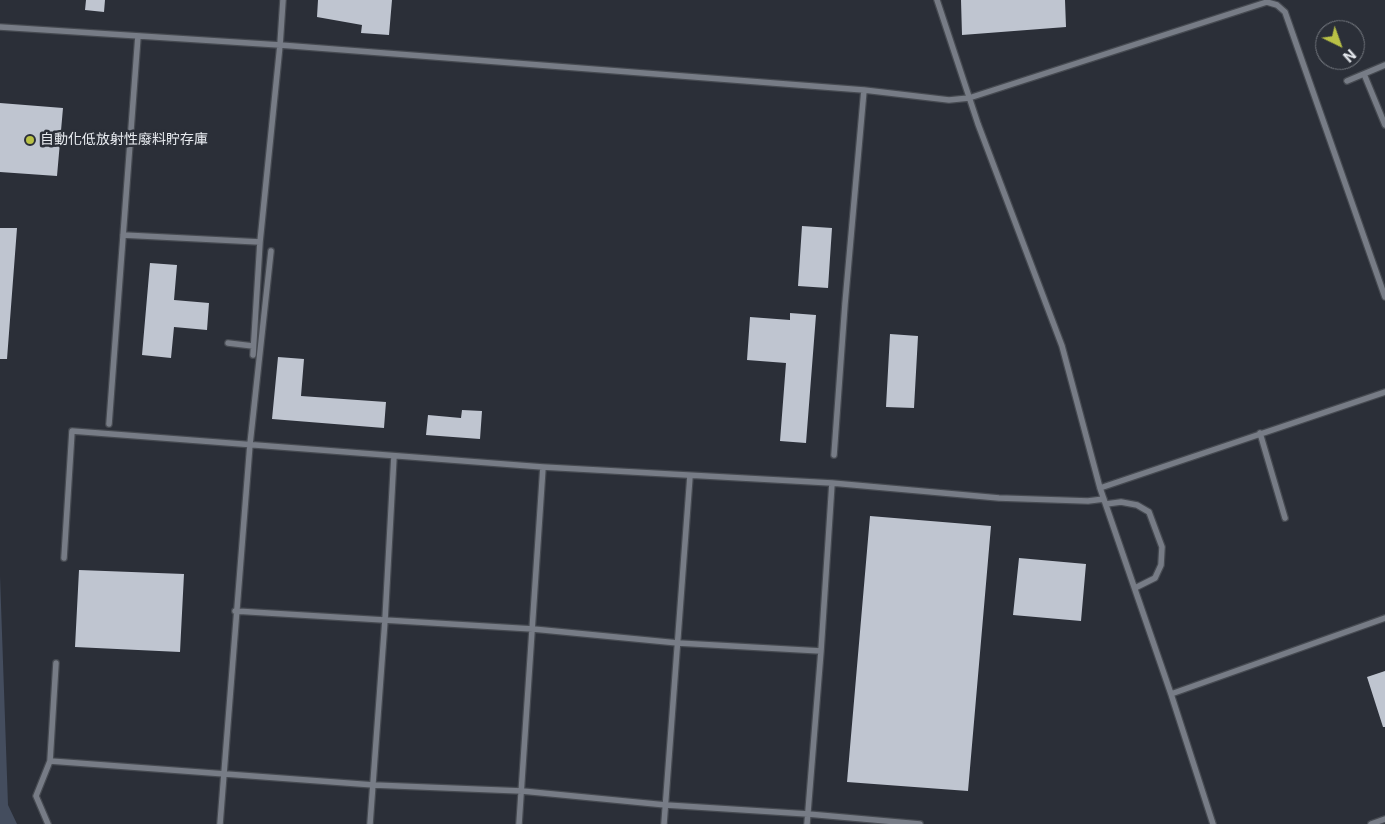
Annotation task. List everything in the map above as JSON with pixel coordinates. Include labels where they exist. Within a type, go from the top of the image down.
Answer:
[{"type":"lane","points":[[253,355],[260,242],[283,0]]},
{"type":"lane","points":[[937,0],[970,98],[1062,346],[1100,488],[1171,694],[1213,824]]},
{"type":"lane","points":[[0,27],[280,44],[864,90],[950,100],[970,98],[1267,2],[1277,5],[1285,12],[1385,296]]},
{"type":"lane","points":[[109,424],[138,36]]},
{"type":"lane","points":[[1346,80],[1385,65]]},
{"type":"lane","points":[[1364,74],[1385,125]]},
{"type":"lane","points":[[834,454],[864,90]]},
{"type":"lane","points":[[123,235],[260,242]]},
{"type":"lane","points":[[220,824],[250,444],[271,251]]},
{"type":"lane","points":[[228,343],[253,346]]},
{"type":"lane","points":[[1100,488],[1385,392]]},
{"type":"lane","points":[[64,558],[72,431],[543,467],[832,483],[999,498],[1121,502],[1137,505],[1149,512],[1162,547],[1161,565],[1155,578],[1135,588]]},
{"type":"lane","points":[[1260,433],[1285,518]]},
{"type":"lane","points":[[370,824],[386,620],[394,456]]},
{"type":"lane","points":[[519,824],[543,467]]},
{"type":"lane","points":[[664,824],[690,476]]},
{"type":"lane","points":[[807,824],[832,483]]},
{"type":"lane","points":[[236,611],[533,629],[678,643],[821,651]]},
{"type":"lane","points":[[1171,694],[1385,618]]},
{"type":"lane","points":[[48,824],[36,796],[50,761],[56,664]]},
{"type":"lane","points":[[50,761],[374,784],[522,791],[666,805],[808,814],[920,824]]},
{"type":"lane","points":[[1371,824],[1385,819]]},
{"type":"shaded area","points":[[0,576],[8,805],[17,824],[0,824]]},
{"type":"building","points":[[86,0],[105,0],[104,12],[85,10]]},
{"type":"building","points":[[318,0],[392,0],[389,35],[361,33],[362,25],[317,17]]},
{"type":"building","points":[[961,0],[1065,0],[1066,27],[962,35]]},
{"type":"building","name":"自動化低放射性廢料貯存庫","points":[[0,103],[63,108],[57,176],[0,172]]},
{"type":"building","points":[[802,226],[832,228],[828,288],[798,286]]},
{"type":"building","points":[[0,228],[17,228],[7,359],[0,359]]},
{"type":"building","points":[[150,263],[177,265],[174,300],[209,303],[207,330],[174,327],[171,358],[142,355]]},
{"type":"building","points":[[790,313],[816,315],[806,443],[780,441],[786,363],[747,360],[750,317],[790,320]]},
{"type":"building","points":[[890,334],[918,336],[914,408],[886,407]]},
{"type":"building","points":[[278,357],[304,359],[301,396],[386,402],[384,428],[272,419]]},
{"type":"building","points":[[462,410],[482,411],[480,439],[426,435],[428,415],[461,418]]},
{"type":"building","points":[[870,516],[991,526],[968,791],[847,782]]},
{"type":"building","points":[[1019,558],[1086,564],[1081,621],[1013,615]]},
{"type":"building","points":[[79,570],[184,574],[180,652],[75,647]]},
{"type":"building","points":[[1385,671],[1385,727],[1383,727],[1367,677]]},
{"type":"place","name":"自動化低放射性廢料貯存庫","points":[[30,140]]}]
